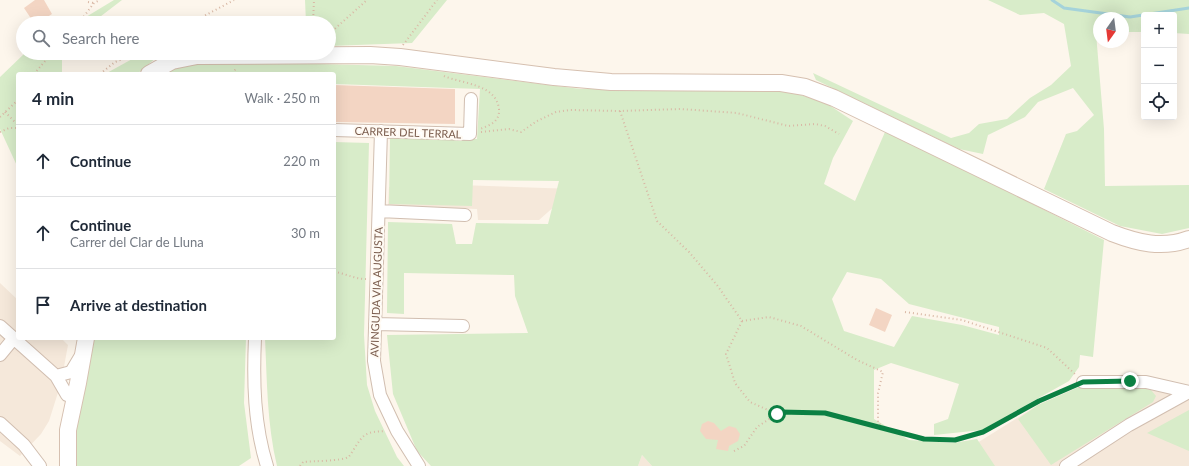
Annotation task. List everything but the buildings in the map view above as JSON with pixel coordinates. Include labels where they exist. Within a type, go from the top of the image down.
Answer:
[{"type":"main road","points":[[336,55],[400,57],[561,78],[611,82],[774,82],[797,85],[843,102],[1117,235],[1140,242],[1158,244],[1174,243],[1189,239]]},
{"type":"main road","points":[[153,72],[172,61],[177,60]]},
{"type":"main road","points":[[62,466],[62,438],[67,395],[63,374],[82,341]]},
{"type":"main road","points":[[68,466],[68,430],[82,341]]},
{"type":"street","name":"CARRER DEL TERRAL","points":[[336,130],[470,134],[471,99]]},
{"type":"street","name":"AVINGUDA VIA AUGUSTA","points":[[381,131],[374,361],[380,395],[397,430],[419,466]]},
{"type":"street","points":[[379,211],[465,215]]},
{"type":"street","points":[[375,324],[463,326]]},
{"type":"street","points":[[0,326],[14,338],[0,354]]},
{"type":"street","points":[[17,340],[63,374]]},
{"type":"street","points":[[255,340],[256,413],[259,441],[267,466]]},
{"type":"street","points":[[1083,382],[1146,382],[1189,392]]},
{"type":"street","points":[[1066,466],[1129,425],[1189,392]]},
{"type":"street","points":[[0,422],[24,445],[40,466]]},
{"type":"path","points":[[85,16],[94,3],[100,0]]},
{"type":"path","points":[[204,16],[234,0]]},
{"type":"path","points":[[313,16],[314,0]]},
{"type":"path","points":[[336,28],[367,0]]},
{"type":"path","points":[[400,57],[404,44],[437,0]]},
{"type":"path","points":[[88,2],[94,3]]},
{"type":"path","points":[[36,72],[46,60]]},
{"type":"path","points":[[102,72],[115,62],[120,60]]},
{"type":"path","points":[[0,117],[16,102]]},
{"type":"path","points":[[521,132],[537,121],[556,112],[570,110],[620,112],[681,109],[737,113],[788,126],[815,124],[825,126],[839,134]]},
{"type":"path","points":[[5,112],[16,124]]},
{"type":"path","points":[[620,112],[657,221],[689,252],[742,321]]},
{"type":"path","points":[[0,132],[16,126]]},
{"type":"path","points":[[336,272],[356,279],[376,279]]},
{"type":"path","points":[[734,451],[744,446],[757,428],[780,412],[825,413],[887,431],[924,439],[955,440],[969,437],[997,425],[1039,401],[1083,382],[1047,348],[962,320],[905,312]]},
{"type":"path","points":[[742,321],[770,317],[801,326],[857,360],[883,372],[878,394],[878,423],[887,431]]},
{"type":"path","points":[[742,321],[726,354],[735,383],[750,402],[777,414]]},
{"type":"path","points":[[300,466],[303,462],[340,460],[349,457],[362,436],[369,432],[397,430]]},
{"type":"shaded area","points":[[432,184],[574,189],[539,220],[478,220],[477,209],[388,206],[389,187]]},
{"type":"shaded area","points":[[0,283],[16,298],[16,340],[63,340],[68,345],[61,383],[49,421],[41,434],[20,456],[0,441]]},
{"type":"shaded area","points":[[1189,385],[1189,466],[940,466],[1038,405],[1079,387],[1133,386],[1169,394]]},
{"type":"shaded area","points":[[642,455],[652,466],[638,466]]},
{"type":"green space","points":[[114,0],[122,0],[101,16],[88,16]]},
{"type":"green space","points":[[305,0],[447,0],[412,43],[336,46],[336,16],[306,16]]},
{"type":"green space","points":[[988,0],[1189,0],[1189,34],[1177,33],[1177,12],[1141,12],[1141,32],[1129,32],[1129,12],[1093,12],[1093,48],[1097,48],[1104,129],[1105,186],[1189,185],[1189,228],[1162,234],[1120,226],[1044,189],[1066,134],[1077,131],[1094,115],[1073,88],[1038,102],[1025,117],[988,135],[983,154],[959,149],[816,80],[813,73],[951,138],[969,133],[979,124],[1007,119],[1030,98],[1051,85],[1071,66],[1064,24],[1044,13],[1020,15]]},
{"type":"green space","points":[[18,60],[62,60],[62,72],[16,72],[16,164],[0,129],[0,77]]},
{"type":"green space","points":[[130,60],[153,60],[139,72],[109,72]]},
{"type":"green space","points":[[282,63],[396,66],[581,89],[726,88],[785,90],[826,103],[853,121],[833,158],[824,184],[855,201],[885,132],[959,167],[1104,240],[1093,357],[1080,355],[1079,367],[1069,381],[982,430],[934,435],[934,424],[948,419],[959,384],[891,363],[874,370],[874,419],[909,440],[953,443],[977,439],[995,466],[652,466],[642,455],[638,466],[431,466],[417,451],[393,394],[387,335],[528,333],[515,296],[514,275],[404,273],[404,314],[387,313],[388,222],[452,224],[456,244],[472,244],[476,223],[548,224],[559,181],[473,180],[472,206],[389,204],[390,137],[477,139],[480,89],[336,84],[336,72],[167,72],[184,64]],"holes":[[[847,272],[881,279],[909,304],[999,327],[999,335],[962,325],[912,316],[894,347],[844,331],[832,299]]]},
{"type":"green space","points":[[336,142],[369,143],[364,335],[367,385],[375,411],[397,457],[404,466],[277,466],[269,418],[265,340],[336,340]]},
{"type":"green space","points":[[92,340],[246,340],[244,403],[251,458],[239,466],[77,466],[75,437]]},
{"type":"green space","points":[[1133,386],[1151,390],[1156,396],[1153,402],[1051,465],[1018,419],[1038,405],[1079,387]]},
{"type":"green space","points":[[1189,410],[1189,451],[1147,433]]},
{"type":"waterway","points":[[1052,0],[1064,8],[1130,17],[1189,8]]},
{"type":"route","points":[[777,414],[780,412],[825,413],[887,431],[924,439],[955,440],[983,432],[1039,401],[1083,382],[1130,381]]}]
